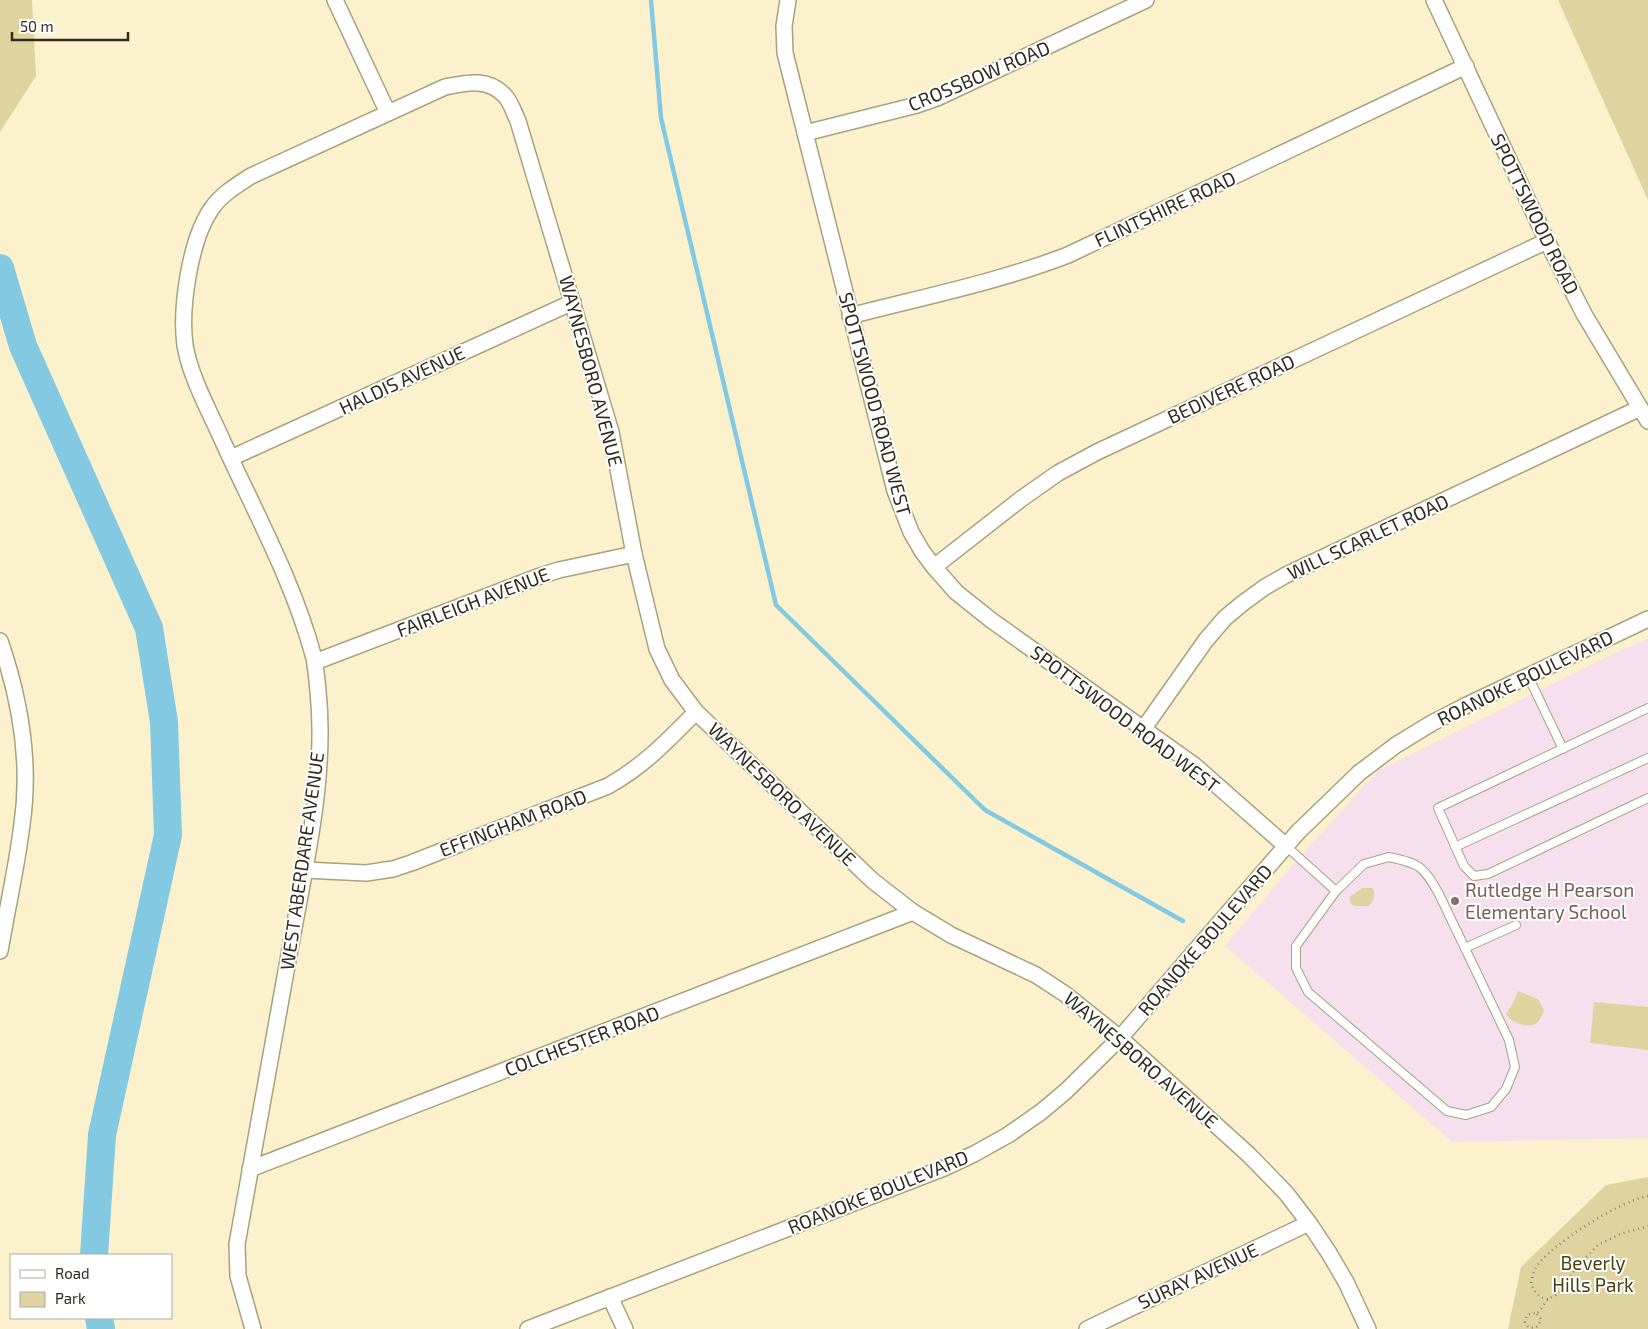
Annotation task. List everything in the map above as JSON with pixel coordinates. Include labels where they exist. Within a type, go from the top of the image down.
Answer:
[{"type":"street","points":[[335,0],[388,113]]},
{"type":"street","name":"SPOTTSWOOD ROAD WEST","points":[[788,0],[784,26],[785,53],[895,491],[911,532],[934,568],[956,592],[991,620],[1194,765],[1286,846]]},
{"type":"street","name":"CROSSBOW ROAD","points":[[805,133],[917,105],[936,98],[1146,0]]},
{"type":"street","name":"SPOTTSWOOD ROAD","points":[[1434,0],[1547,241],[1584,314],[1644,415]]},
{"type":"street","name":"FLINTSHIRE ROAD","points":[[850,316],[998,279],[1068,255],[1466,66]]},
{"type":"street","name":"WEST ABERDARE AVENUE","points":[[253,1329],[238,1276],[237,1244],[305,870],[318,781],[321,722],[315,662],[304,625],[286,579],[198,387],[185,345],[184,308],[190,268],[201,227],[212,207],[229,190],[251,176],[445,87],[471,82]]},
{"type":"street","name":"WAYNESBORO AVENUE","points":[[471,82],[489,85],[505,96],[518,121],[611,432],[634,554],[657,649],[672,680],[696,712],[873,881],[913,912],[951,935],[1036,976],[1066,994],[1120,1038],[1249,1155],[1286,1193],[1309,1223],[1346,1282],[1368,1329]]},
{"type":"street","name":"BEDIVERE ROAD","points":[[934,568],[1021,499],[1058,473],[1097,452],[1547,241]]},
{"type":"street","name":"HALDIS AVENUE","points":[[231,458],[573,302]]},
{"type":"street","name":"WILL SCARLET ROAD","points":[[1144,728],[1206,640],[1225,618],[1265,587],[1295,571],[1644,415]]},
{"type":"street","name":"FAIRLEIGH AVENUE","points":[[315,662],[540,576],[559,570],[634,554]]},
{"type":"street","name":"ROANOKE BOULEVARD","points":[[528,1329],[944,1168],[1008,1135],[1066,1091],[1120,1038],[1298,832],[1359,773],[1396,745],[1448,714],[1648,619]]},
{"type":"street","points":[[0,641],[10,671],[19,710],[24,747],[24,785],[23,822],[0,951]]},
{"type":"street","name":"EFFINGHAM ROAD","points":[[305,870],[366,873],[393,869],[608,786],[628,775],[650,758],[696,712]]},
{"type":"street","name":"COLCHESTER ROAD","points":[[250,1169],[913,912]]},
{"type":"street","name":"SURAY AVENUE","points":[[1088,1329],[1309,1223]]},
{"type":"street","points":[[610,1297],[625,1329]]},
{"type":"lane","points":[[1528,676],[1563,749]]},
{"type":"lane","points":[[1648,708],[1438,808],[1464,866],[1474,876],[1488,874],[1648,798]]},
{"type":"lane","points":[[1455,847],[1648,758]]},
{"type":"lane","points":[[1286,846],[1336,891]]},
{"type":"lane","points":[[1389,857],[1411,862],[1426,872],[1439,894],[1509,1040],[1515,1067],[1506,1088],[1491,1107],[1466,1115],[1447,1111],[1308,992],[1296,968],[1296,946],[1336,891],[1364,864],[1389,857]]},
{"type":"lane","points":[[1465,948],[1516,924]]},
{"type":"path","points":[[1648,1196],[1619,1206],[1581,1229],[1545,1256],[1535,1270],[1531,1284],[1542,1299],[1548,1299],[1558,1294],[1580,1263],[1598,1244],[1620,1234],[1648,1226]]},
{"type":"path","points":[[1537,1314],[1548,1299]]},
{"type":"path","points":[[1537,1314],[1541,1319],[1540,1325],[1535,1328],[1526,1328],[1525,1320],[1527,1315],[1537,1314]]},
{"type":"shaded area","name":"Rutledge H Pearson Elementary School","points":[[1648,639],[1648,1138],[1452,1142],[1225,946],[1300,856],[1379,770],[1619,651]]},
{"type":"green space","points":[[0,0],[32,0],[36,76],[0,132]]},
{"type":"green space","points":[[1558,0],[1648,0],[1648,200]]},
{"type":"green space","points":[[1362,888],[1372,888],[1374,890],[1374,899],[1369,906],[1355,906],[1351,904],[1350,897]]},
{"type":"green space","points":[[1518,991],[1538,999],[1544,1010],[1537,1023],[1528,1026],[1519,1024],[1506,1014]]},
{"type":"green space","points":[[1594,1002],[1648,1007],[1648,1050],[1590,1043]]},
{"type":"green space","name":"Beverly Hills Park","points":[[1648,1177],[1648,1329],[1508,1329],[1521,1267],[1606,1185]]},
{"type":"waterway","points":[[651,0],[661,118],[776,605],[985,810],[1183,921]]},
{"type":"waterway","points":[[0,268],[23,346],[149,628],[164,722],[168,835],[102,1135],[94,1254]]},
{"type":"waterway","points":[[99,1319],[101,1329]]},
{"type":"place","name":"Rutledge H Pearson Elementary School","points":[[1455,901]]}]
